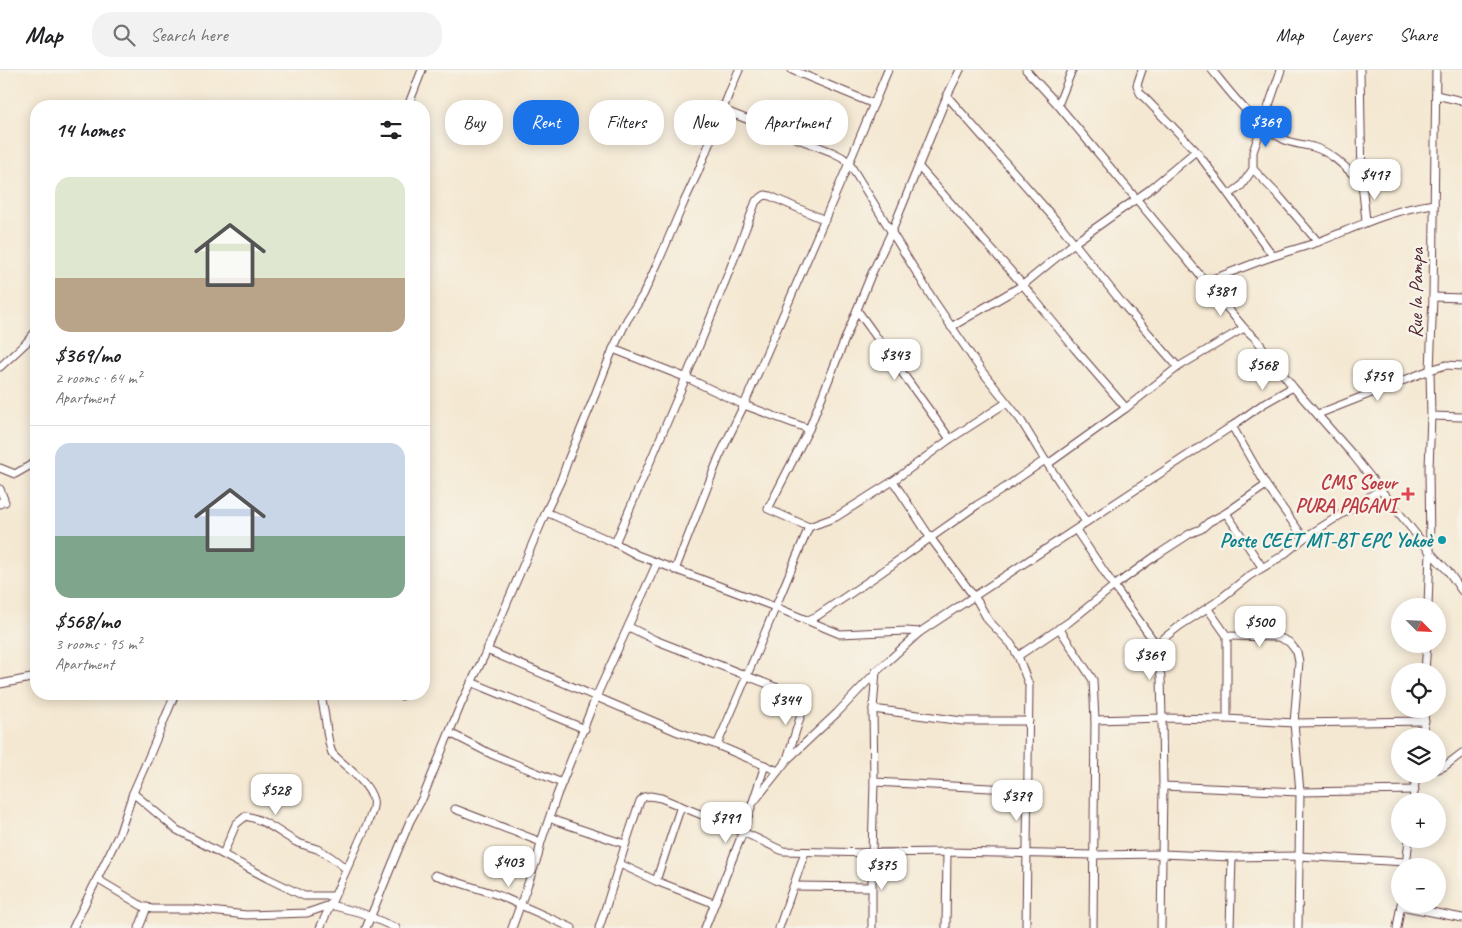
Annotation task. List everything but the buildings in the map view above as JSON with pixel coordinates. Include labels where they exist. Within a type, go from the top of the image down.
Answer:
[{"type":"street","points":[[410,100],[422,70]]},
{"type":"street","points":[[727,100],[739,70]]},
{"type":"street","points":[[792,70],[874,104]]},
{"type":"street","points":[[675,570],[719,456],[744,405],[825,220],[888,70]]},
{"type":"street","points":[[960,70],[947,96],[892,231],[878,259],[810,429],[768,509],[809,527],[836,517],[894,481],[950,439],[1006,402]]},
{"type":"street","points":[[1026,70],[1244,328],[1256,339],[1293,387],[1353,455],[1430,552],[1448,571],[1462,591]]},
{"type":"street","points":[[1058,106],[1072,70]]},
{"type":"street","points":[[1142,70],[1136,85],[1140,93],[1196,150],[1273,256]]},
{"type":"street","points":[[1212,70],[1253,119],[1270,132],[1285,141],[1327,152],[1362,182]]},
{"type":"street","points":[[1229,195],[1241,186],[1253,169],[1253,152],[1282,70]]},
{"type":"street","points":[[1360,70],[1362,182],[1366,221]]},
{"type":"street","name":"Rue la Pampa","points":[[1428,598],[1430,370],[1433,297],[1436,70]]},
{"type":"street","points":[[1436,95],[1462,101]]},
{"type":"street","points":[[947,96],[1060,225],[1122,303],[1178,368]]},
{"type":"street","points":[[736,115],[832,152],[849,163],[951,327],[981,370],[1020,419],[1086,522]]},
{"type":"street","points":[[366,928],[410,821],[423,797],[471,682],[487,650],[561,480],[613,349],[627,320],[643,295],[709,145]]},
{"type":"street","points":[[951,327],[1023,285],[1074,243],[1136,200],[1196,150]]},
{"type":"street","points":[[919,166],[1023,285],[1126,408]]},
{"type":"street","points":[[1253,169],[1318,242]]},
{"type":"street","points":[[615,543],[727,279],[756,201],[765,195],[770,196],[825,220]]},
{"type":"street","points":[[1206,282],[1273,256],[1318,242],[1366,221],[1401,210],[1434,204]]},
{"type":"street","points":[[1433,297],[1462,298]]},
{"type":"street","points":[[857,310],[950,439]]},
{"type":"street","points":[[808,620],[817,616],[879,574],[977,505],[1046,462],[1126,408],[1178,368],[1244,328]]},
{"type":"street","points":[[0,367],[30,338]]},
{"type":"street","points":[[613,349],[686,378],[744,405],[810,429]]},
{"type":"street","points":[[1318,414],[1430,370],[1446,365],[1462,366]]},
{"type":"street","points":[[752,803],[787,760],[837,713],[876,671],[920,632],[1263,404],[1293,387]]},
{"type":"street","points":[[1431,416],[1462,417]]},
{"type":"street","points":[[1232,426],[1266,485],[1304,538]]},
{"type":"street","points":[[1,469],[15,474],[30,465]]},
{"type":"street","points":[[894,481],[930,538],[978,602],[988,620],[1011,644],[1018,656],[1029,685],[1026,928]]},
{"type":"street","points":[[1018,656],[1070,622],[1114,586],[1191,533],[1226,513],[1266,485]]},
{"type":"street","points":[[0,489],[5,502],[0,502],[0,504]]},
{"type":"street","points":[[1156,644],[1181,625],[1208,609],[1249,576],[1282,556],[1304,538],[1380,490]]},
{"type":"street","points":[[546,512],[637,555],[775,607],[840,634],[920,632]]},
{"type":"street","points":[[1226,513],[1262,567]]},
{"type":"street","points":[[718,745],[809,527]]},
{"type":"street","points":[[1076,530],[1156,644],[1155,658],[1161,677],[1162,718],[1161,928]]},
{"type":"street","points":[[512,928],[562,782],[585,729],[596,697],[658,563]]},
{"type":"street","points":[[1208,609],[1227,636],[1227,719]]},
{"type":"street","points":[[629,627],[655,640],[806,699],[787,760]]},
{"type":"street","points":[[1059,628],[1093,680],[1095,720],[1093,928]]},
{"type":"street","points":[[1227,636],[1278,637],[1289,642],[1297,652],[1299,662],[1294,723],[1300,792],[1298,928]]},
{"type":"street","points":[[487,650],[678,732],[718,745],[778,771]]},
{"type":"street","points":[[872,928],[871,887],[874,782],[872,709],[876,671]]},
{"type":"street","points":[[0,684],[30,678]]},
{"type":"street","points":[[471,682],[585,729]]},
{"type":"street","points":[[73,928],[120,832],[133,793],[173,700]]},
{"type":"street","points":[[320,928],[368,822],[373,800],[368,788],[332,753],[329,746],[326,717],[322,700]]},
{"type":"street","points":[[872,709],[962,720],[1029,721]]},
{"type":"street","points":[[1095,720],[1162,718],[1294,723],[1425,721],[1424,728]]},
{"type":"street","points":[[450,733],[491,754],[562,782]]},
{"type":"street","points":[[1446,765],[1462,753]]},
{"type":"street","points":[[704,928],[743,832],[765,765]]},
{"type":"street","points":[[874,782],[1028,790]]},
{"type":"street","points":[[1414,793],[1415,783]]},
{"type":"street","points":[[1163,786],[1300,792],[1414,790]]},
{"type":"street","points":[[133,793],[177,830],[267,878],[304,896],[334,896]]},
{"type":"street","points":[[599,928],[640,801],[644,797],[650,796],[656,796],[681,806],[783,851],[1094,855],[1162,854],[1232,857],[1298,856],[1391,863]]},
{"type":"street","points":[[656,881],[681,806]]},
{"type":"street","points":[[455,809],[541,842]]},
{"type":"street","points":[[223,854],[236,824],[246,816],[267,824],[300,843],[318,850],[334,859],[346,869]]},
{"type":"street","points":[[550,818],[625,844]]},
{"type":"street","points":[[779,928],[805,852]]},
{"type":"street","points":[[946,928],[947,852]]},
{"type":"street","points":[[1230,928],[1232,857]]},
{"type":"street","points":[[620,864],[656,881],[714,903]]},
{"type":"street","points":[[435,875],[498,895],[572,928]]},
{"type":"street","points":[[97,879],[142,906],[152,908],[192,909],[246,915],[307,913],[330,905],[362,913],[396,928]]},
{"type":"street","points":[[794,886],[871,887]]},
{"type":"street","points":[[139,928],[147,907]]},
{"type":"street","points":[[1397,928],[1400,913]]},
{"type":"street","points":[[1439,913],[1462,918]]},
{"type":"place","name":"CMS Soeur PURA PAGANI","points":[[1408,494]]},
{"type":"place","name":"Poste CEET MT-BT EPC Yokoè","points":[[1442,540]]}]
